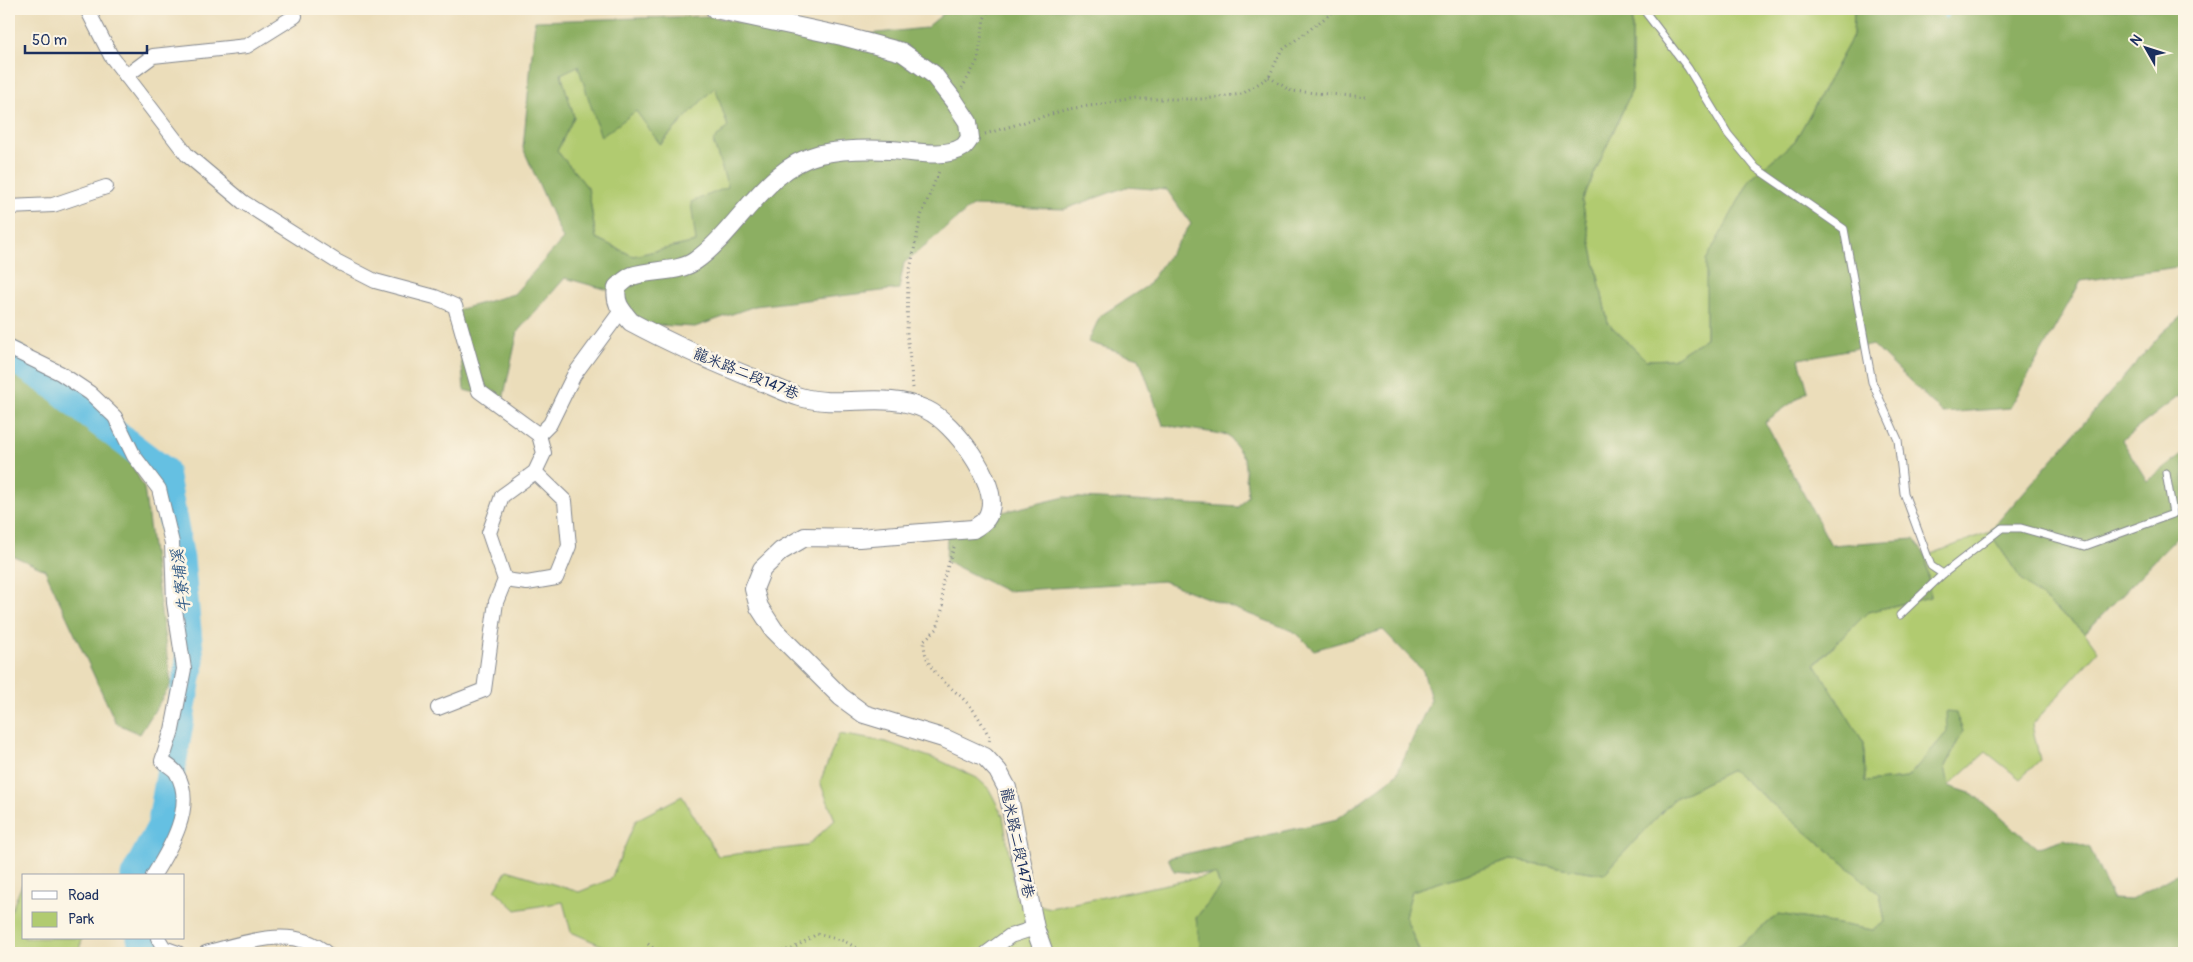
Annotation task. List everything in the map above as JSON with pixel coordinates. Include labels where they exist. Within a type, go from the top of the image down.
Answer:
[{"type":"street","points":[[87,9],[111,56],[187,155],[242,202],[336,260],[375,280],[435,297],[455,306],[478,391],[539,436],[544,453],[535,472],[502,496],[489,533],[505,580],[496,602],[484,690],[438,708]]},
{"type":"street","points":[[539,436],[550,424],[574,375],[621,311],[615,298],[617,287],[632,276],[663,271],[693,262],[718,241],[775,179],[792,165],[819,154],[850,149],[924,153],[947,152],[963,147],[970,138],[968,122],[933,74],[902,52],[842,36],[715,9]]},
{"type":"street","points":[[126,76],[153,56],[247,46],[295,16]]},
{"type":"street","points":[[9,207],[53,205],[106,187]]},
{"type":"street","name":"龍米路二段147巷","points":[[621,311],[631,322],[719,365],[801,397],[833,401],[893,399],[928,410],[953,431],[979,465],[991,491],[990,510],[985,522],[974,529],[858,538],[806,537],[781,551],[762,569],[754,589],[759,607],[774,630],[841,697],[864,714],[946,739],[985,757],[998,771],[1007,788],[1035,928],[1044,953]]},
{"type":"street","points":[[9,348],[60,373],[90,393],[115,417],[134,456],[159,489],[164,507],[172,543],[174,603],[184,669],[172,730],[162,761],[177,772],[183,791],[181,821],[168,851],[153,874]]},
{"type":"street","points":[[505,580],[527,583],[556,578],[569,546],[565,501],[535,472]]},
{"type":"street","points":[[987,953],[1010,936],[1035,928]]},
{"type":"street","points":[[206,953],[267,938],[296,939],[320,948],[326,953]]},
{"type":"street","points":[[159,940],[164,948],[178,953]]},
{"type":"lane","points":[[1643,9],[1688,68],[1728,134],[1756,168],[1844,229],[1872,382],[1898,440],[1904,493],[1931,566],[1943,574]]},
{"type":"lane","points":[[1900,616],[1943,574],[2002,528],[2021,528],[2084,546],[2173,514],[2166,473]]},
{"type":"path","points":[[954,101],[978,60],[984,19],[989,9]]},
{"type":"path","points":[[970,138],[1068,108],[1137,99],[1204,99],[1242,94],[1269,77],[1281,51],[1336,9]]},
{"type":"path","points":[[1269,77],[1291,91],[1366,98]]},
{"type":"path","points":[[916,406],[907,333],[908,279],[921,216],[947,152]]},
{"type":"path","points":[[960,530],[942,584],[943,606],[937,629],[924,640],[924,654],[941,681],[973,710],[990,738],[985,757]]},
{"type":"path","points":[[772,953],[792,949],[817,934],[844,941],[866,953]]},
{"type":"path","points":[[648,944],[659,953]]},
{"type":"green space","points":[[949,9],[1632,9],[1632,90],[1582,201],[1608,323],[1646,360],[1673,359],[1706,338],[1706,260],[1751,178],[1795,141],[1853,36],[1854,9],[2184,9],[2184,270],[2177,267],[2081,281],[2010,408],[1943,413],[1873,345],[1799,359],[1808,391],[1765,422],[1831,545],[1914,539],[1926,556],[1930,597],[1868,612],[1815,664],[1864,743],[1865,782],[1907,778],[1947,732],[1946,712],[1956,713],[1963,731],[1945,766],[1949,786],[1973,794],[2037,848],[2064,839],[2090,848],[2112,899],[2131,900],[2184,870],[2184,953],[1730,953],[1779,914],[1873,930],[1885,922],[1880,894],[1732,770],[1675,798],[1604,874],[1511,860],[1412,891],[1405,916],[1420,953],[1201,953],[1196,918],[1220,887],[1216,875],[1174,871],[1168,858],[1337,819],[1396,775],[1431,699],[1423,671],[1383,630],[1314,650],[1293,631],[1163,581],[1006,591],[946,561],[947,538],[982,517],[1065,497],[1239,507],[1248,496],[1244,458],[1228,435],[1163,425],[1139,358],[1088,342],[1100,316],[1147,286],[1191,224],[1167,190],[1126,187],[1065,209],[972,206],[904,263],[899,289],[755,306],[695,327],[637,324],[612,291],[565,278],[518,331],[503,400],[464,390],[457,310],[514,294],[563,239],[523,148],[535,21],[709,16],[819,39],[926,28]],"holes":[[[578,66],[601,137],[636,111],[660,144],[715,87],[728,127],[713,141],[728,187],[691,202],[696,242],[633,256],[596,238],[588,188],[557,151],[574,117],[561,74]]]},
{"type":"green space","points":[[1632,9],[1854,9],[1853,36],[1795,141],[1751,178],[1707,260],[1706,338],[1673,359],[1646,360],[1608,323],[1582,201],[1632,90]]},
{"type":"green space","points":[[578,65],[636,111],[661,144],[715,86],[728,127],[713,141],[728,187],[696,242],[633,256],[596,238],[588,188],[557,151],[574,117],[561,74]]},
{"type":"green space","points":[[2184,314],[2184,392],[2122,440],[2147,481],[2184,453],[2184,530],[2085,633],[2024,583],[1989,532],[2162,333]]},
{"type":"green space","points":[[9,337],[99,401],[144,488],[171,684],[140,734],[116,723],[45,570],[9,554]]},
{"type":"green space","points":[[1989,532],[2024,583],[2085,633],[2098,651],[2032,725],[2040,760],[2020,779],[1986,752],[1948,786],[1945,767],[1963,731],[1947,732],[1907,778],[1865,782],[1864,743],[1815,665],[1868,612],[1930,597],[1926,556]]},
{"type":"green space","points":[[839,734],[886,742],[941,761],[977,778],[989,789],[1003,816],[1016,898],[1050,908],[1216,874],[1220,887],[1196,918],[1201,953],[619,953],[571,932],[563,902],[516,910],[495,890],[507,870],[579,892],[611,879],[636,820],[682,796],[718,856],[807,846],[835,820],[820,782]]},
{"type":"green space","points":[[1732,770],[1880,894],[1885,922],[1873,930],[1779,914],[1730,953],[1420,953],[1405,916],[1412,891],[1511,860],[1604,874],[1675,798]]},
{"type":"green space","points":[[22,885],[22,940],[82,940],[79,953],[9,953],[9,916]]},
{"type":"waterway","points":[[1946,16],[1948,9]]},
{"type":"waterway","name":"牛寮埔溪","points":[[9,355],[57,387],[90,415],[164,471],[180,559],[190,661],[161,827],[136,874]]},
{"type":"waterway","name":"牛寮埔溪","points":[[142,940],[149,953]]}]
